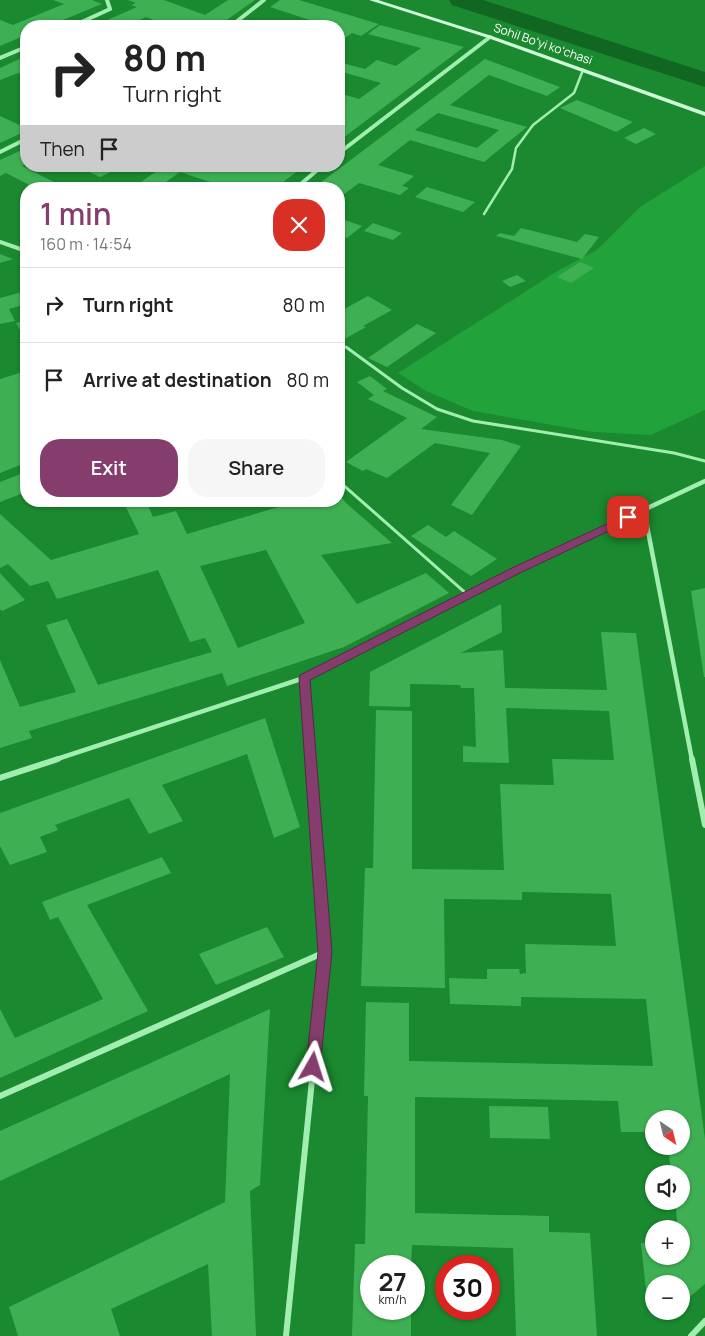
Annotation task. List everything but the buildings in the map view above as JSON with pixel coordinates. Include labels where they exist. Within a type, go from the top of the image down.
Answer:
[{"type":"main road","name":"Sohil Boʻyi koʻchasi","points":[[372,0],[490,38],[705,114]]},
{"type":"street","points":[[86,20],[110,9],[107,0]]},
{"type":"street","points":[[239,20],[264,0]]},
{"type":"street","points":[[345,148],[490,38]]},
{"type":"street","points":[[0,58],[20,50]]},
{"type":"street","points":[[0,152],[20,142]]},
{"type":"street","points":[[303,182],[315,172]]},
{"type":"street","points":[[0,242],[20,249]]},
{"type":"street","points":[[0,778],[304,678],[468,595],[705,481]]},
{"type":"street","points":[[644,510],[705,825]]},
{"type":"street","points":[[286,1336],[325,952],[304,678]]},
{"type":"street","points":[[0,1096],[325,952]]},
{"type":"street","points":[[691,1336],[705,1322]]},
{"type":"lane","points":[[484,214],[512,170],[516,148],[533,125],[574,93],[583,70]]},
{"type":"lane","points":[[346,347],[402,388],[437,408],[473,421],[674,453],[705,461]]},
{"type":"lane","points":[[345,487],[468,595]]},
{"type":"green space","points":[[705,166],[705,410],[651,435],[592,432],[473,411],[426,391],[398,373],[559,270],[597,250],[640,207]]},
{"type":"waterway","points":[[460,0],[705,80]]},
{"type":"route","points":[[313,1067],[325,952],[304,678],[516,570],[628,517]]}]
